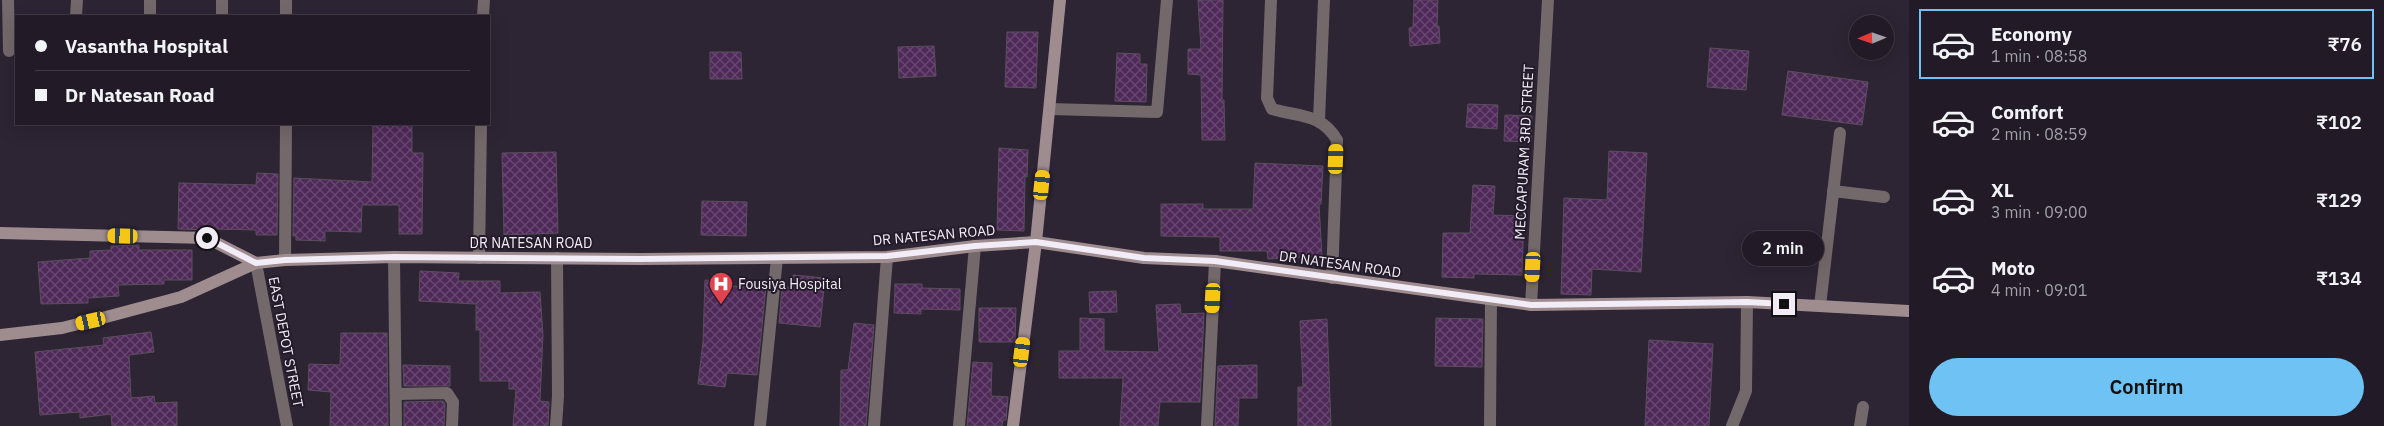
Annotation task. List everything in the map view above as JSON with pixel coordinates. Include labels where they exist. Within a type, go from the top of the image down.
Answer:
[{"type":"main road","points":[[1013,426],[1036,242],[1060,0]]},
{"type":"main road","points":[[0,233],[207,238],[256,263]]},
{"type":"main road","name":"DR NATESAN ROAD","points":[[0,335],[62,328],[181,297],[256,263],[285,260],[394,257],[777,258],[887,256],[975,246],[1036,242],[1144,258],[1215,261],[1531,305],[1747,302],[1909,311]]},
{"type":"street","points":[[8,0],[8,51]]},
{"type":"street","points":[[76,15],[77,0]]},
{"type":"street","points":[[150,0],[150,15]]},
{"type":"street","points":[[222,0],[222,15]]},
{"type":"street","points":[[286,0],[286,15]]},
{"type":"street","points":[[483,15],[484,0]]},
{"type":"street","points":[[1050,108],[1157,112],[1167,0]]},
{"type":"street","points":[[1271,0],[1267,98],[1272,109],[1319,120],[1330,129],[1337,140],[1332,278]]},
{"type":"street","points":[[1319,120],[1324,0]]},
{"type":"street","name":"MECCAPURAM 3RD STREET","points":[[1531,305],[1548,0]]},
{"type":"street","points":[[285,260],[286,125]]},
{"type":"street","points":[[479,258],[481,125]]},
{"type":"street","points":[[1820,306],[1840,133]]},
{"type":"street","points":[[1833,191],[1884,197]]},
{"type":"street","points":[[959,426],[975,246]]},
{"type":"street","points":[[874,426],[887,256]]},
{"type":"street","points":[[394,257],[396,426]]},
{"type":"street","points":[[556,426],[558,396],[557,258]]},
{"type":"street","points":[[760,426],[777,258]]},
{"type":"street","points":[[1207,426],[1215,261]]},
{"type":"street","name":"EAST DEPOT STREET","points":[[256,263],[286,426]]},
{"type":"street","points":[[1490,426],[1491,300]]},
{"type":"street","points":[[1732,426],[1746,391],[1747,302]]},
{"type":"street","points":[[396,394],[448,393],[453,402],[452,426]]},
{"type":"street","points":[[1860,426],[1863,407]]},
{"type":"building","points":[[1198,0],[1223,0],[1222,100],[1224,100],[1225,140],[1202,140],[1201,75],[1188,74],[1188,49],[1201,49]]},
{"type":"building","points":[[1414,0],[1438,0],[1437,26],[1439,26],[1440,43],[1410,46],[1409,28],[1413,27]]},
{"type":"building","points":[[1007,32],[1038,32],[1036,88],[1005,87]]},
{"type":"building","points":[[934,46],[936,76],[899,78],[898,47]]},
{"type":"building","points":[[1710,48],[1749,51],[1746,90],[1707,87]]},
{"type":"building","points":[[710,52],[741,52],[742,79],[710,79]]},
{"type":"building","points":[[1117,53],[1140,54],[1140,64],[1147,64],[1146,102],[1115,101]]},
{"type":"building","points":[[1788,71],[1868,82],[1862,125],[1782,115]]},
{"type":"building","points":[[1468,104],[1498,105],[1497,129],[1466,127]]},
{"type":"building","points":[[1505,115],[1532,116],[1531,142],[1504,141]]},
{"type":"building","points":[[373,125],[412,125],[412,153],[423,153],[422,234],[399,234],[399,205],[362,205],[361,232],[325,231],[325,241],[296,240],[296,236],[293,236],[294,178],[372,182]]},
{"type":"building","points":[[999,148],[1028,150],[1027,177],[1025,176],[1024,231],[997,230]]},
{"type":"building","points":[[1609,151],[1647,153],[1641,272],[1592,269],[1591,295],[1561,294],[1564,198],[1607,200]]},
{"type":"building","points":[[556,152],[558,233],[504,235],[502,153]]},
{"type":"building","points":[[1255,163],[1323,166],[1321,204],[1319,204],[1322,256],[1268,259],[1267,251],[1220,251],[1220,237],[1161,236],[1161,204],[1203,204],[1203,209],[1253,209]]},
{"type":"building","points":[[257,173],[278,174],[277,235],[256,235],[256,230],[214,229],[214,233],[207,230],[178,229],[179,183],[256,185]]},
{"type":"building","points":[[1473,185],[1495,186],[1493,215],[1524,216],[1522,275],[1474,274],[1474,278],[1442,277],[1443,233],[1470,233]]},
{"type":"building","points":[[702,201],[747,202],[746,236],[701,235]]},
{"type":"building","points":[[139,245],[139,250],[192,250],[192,280],[164,280],[164,284],[118,285],[119,296],[88,298],[88,303],[41,304],[38,262],[90,258],[90,251],[111,250],[111,246]]},
{"type":"building","points":[[420,271],[459,273],[458,281],[500,281],[500,293],[540,292],[543,335],[540,401],[549,402],[548,426],[513,426],[516,389],[509,389],[509,381],[480,381],[480,330],[476,330],[476,304],[419,301]]},
{"type":"building","points":[[793,275],[825,278],[820,327],[779,323],[782,287],[792,287]]},
{"type":"building","points":[[705,280],[729,282],[729,286],[766,287],[757,375],[727,373],[725,387],[698,384],[703,342]]},
{"type":"building","points":[[895,284],[922,284],[922,288],[960,289],[960,310],[921,309],[921,314],[894,313]]},
{"type":"building","points":[[1116,291],[1117,312],[1090,313],[1089,292]]},
{"type":"building","points":[[1180,304],[1181,314],[1204,313],[1200,402],[1160,402],[1158,426],[1120,426],[1123,378],[1059,378],[1059,351],[1080,351],[1080,318],[1104,319],[1104,351],[1159,352],[1156,305]]},
{"type":"building","points":[[979,308],[1016,308],[1015,342],[979,342]]},
{"type":"building","points":[[1436,318],[1483,319],[1482,367],[1435,366]]},
{"type":"building","points":[[1327,319],[1331,426],[1298,426],[1298,387],[1303,387],[1300,321]]},
{"type":"building","points":[[854,323],[874,325],[866,426],[840,426],[841,370],[848,370]]},
{"type":"building","points":[[151,332],[154,352],[129,355],[131,398],[154,396],[155,403],[177,402],[177,426],[112,426],[111,414],[80,418],[80,412],[40,415],[35,352],[104,345],[103,338]]},
{"type":"building","points":[[341,333],[387,333],[388,426],[330,426],[331,392],[308,390],[309,364],[340,365]]},
{"type":"building","points":[[1649,340],[1713,344],[1709,426],[1645,426]]},
{"type":"building","points":[[973,362],[992,363],[991,396],[1008,397],[1006,420],[1003,420],[1002,426],[967,426]]},
{"type":"building","points":[[403,365],[450,366],[450,386],[404,386]]},
{"type":"building","points":[[1257,365],[1257,398],[1239,398],[1238,426],[1215,426],[1218,366]]},
{"type":"building","points":[[443,401],[445,404],[444,426],[404,426],[404,402]]},
{"type":"place","name":"Fousiya Hospital","points":[[721,305]]},
{"type":"route","points":[[207,238],[256,263],[285,260],[394,257],[640,259],[887,256],[975,246],[1036,242],[1144,258],[1215,261],[1531,305],[1747,302],[1784,304]]}]
